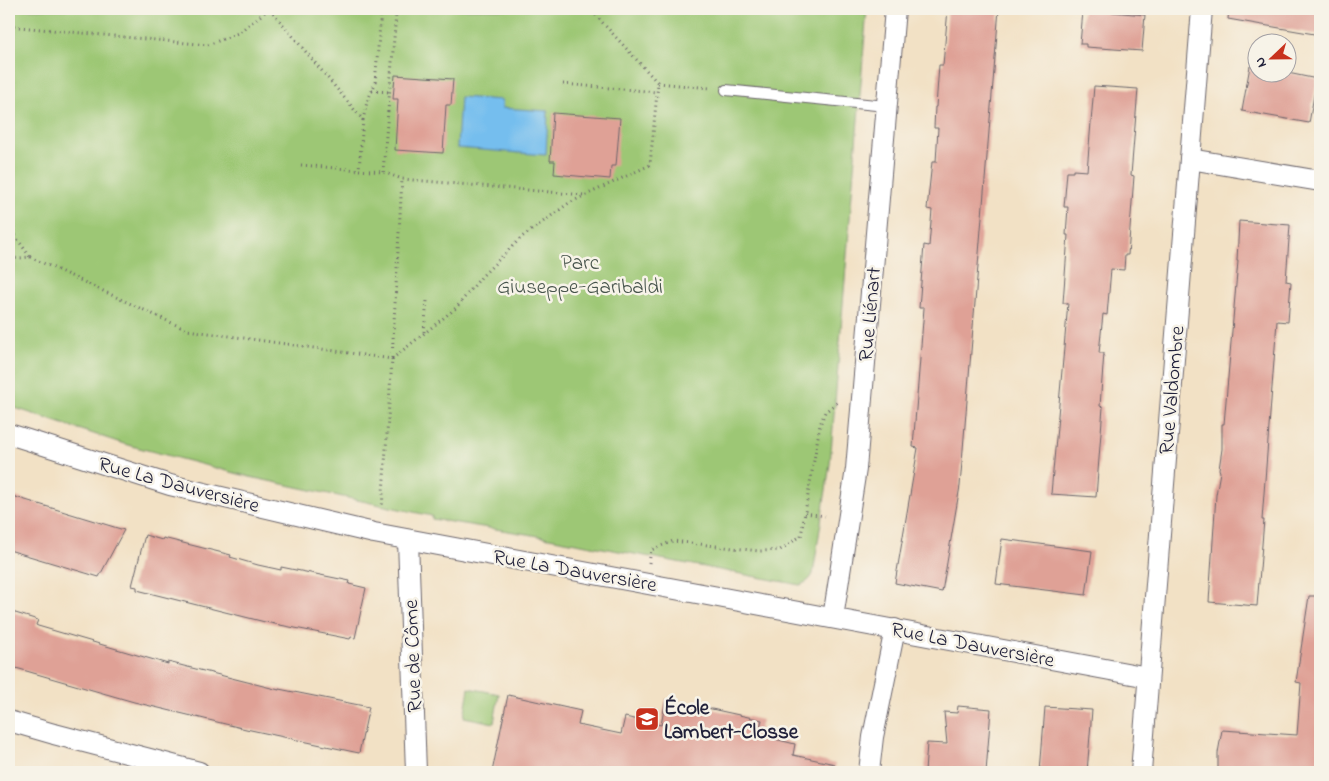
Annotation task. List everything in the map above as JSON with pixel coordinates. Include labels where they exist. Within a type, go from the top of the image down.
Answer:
[{"type":"street","name":"Rue Liénart","points":[[833,618],[856,469],[894,9]]},
{"type":"street","name":"Rue Valdombre","points":[[1141,772],[1202,9]]},
{"type":"street","points":[[1190,158],[1320,181]]},
{"type":"street","name":"Rue La Dauversière","points":[[9,434],[178,487],[408,540],[1148,677]]},
{"type":"street","name":"Rue de Côme","points":[[408,540],[416,772]]},
{"type":"street","points":[[869,772],[873,737],[895,630]]},
{"type":"street","points":[[9,721],[199,772]]},
{"type":"lane","points":[[726,90],[886,106]]},
{"type":"path","points":[[9,26],[208,45],[238,33],[270,9],[362,120]]},
{"type":"path","points":[[383,172],[396,14],[400,9]]},
{"type":"path","points":[[583,9],[590,9],[658,83],[726,90]]},
{"type":"path","points":[[359,170],[362,120],[375,84],[381,12],[396,14]]},
{"type":"path","points":[[9,227],[30,257],[187,330],[392,358],[456,308],[482,276],[522,238],[569,203],[650,165],[658,83]]},
{"type":"path","points":[[563,84],[657,92]]},
{"type":"path","points":[[372,90],[390,92]]},
{"type":"path","points":[[301,165],[383,172],[402,179],[586,195]]},
{"type":"path","points":[[382,508],[402,179]]},
{"type":"path","points":[[9,259],[30,257]]},
{"type":"path","points":[[424,333],[428,301]]},
{"type":"path","points":[[646,583],[651,550],[673,541],[759,551],[780,550],[801,536],[820,425],[825,412],[838,401]]},
{"type":"path","points":[[805,513],[825,516]]},
{"type":"green space","name":"Parc Giuseppe-Garibaldi","points":[[9,9],[867,9],[830,464],[811,578],[800,585],[533,535],[432,519],[432,516],[250,477],[124,444],[9,406]]},
{"type":"green space","points":[[469,688],[499,694],[494,723],[464,717]]},
{"type":"water","points":[[460,97],[502,100],[502,108],[548,111],[546,155],[457,148]]},
{"type":"building","points":[[948,9],[999,9],[960,486],[942,592],[895,583],[918,448],[913,447],[924,308],[919,308],[924,245],[929,246],[932,210],[927,209],[932,162],[936,162],[938,128],[934,128],[935,107],[939,65],[943,65]]},
{"type":"building","points":[[1229,9],[1320,9],[1320,35],[1228,19]]},
{"type":"building","points":[[1083,11],[1145,15],[1142,51],[1086,47],[1086,44],[1080,44]]},
{"type":"building","points":[[395,75],[453,79],[451,105],[446,105],[443,153],[395,150],[398,99],[393,99]]},
{"type":"building","points":[[1296,75],[1317,79],[1309,123],[1242,111],[1247,82],[1296,82]]},
{"type":"building","points":[[1094,86],[1138,89],[1131,175],[1134,176],[1128,255],[1125,255],[1124,270],[1111,269],[1107,315],[1103,314],[1099,353],[1104,353],[1100,406],[1103,407],[1096,497],[1051,494],[1068,303],[1063,303],[1068,235],[1066,235],[1068,207],[1064,207],[1067,172],[1073,172],[1073,170],[1087,171]]},
{"type":"building","points":[[553,113],[620,118],[616,166],[611,166],[610,179],[554,174],[555,161],[550,161]]},
{"type":"building","points":[[1239,221],[1290,225],[1286,281],[1291,282],[1288,322],[1277,321],[1257,606],[1209,602],[1216,495],[1222,449],[1222,424],[1224,424],[1238,261]]},
{"type":"building","points":[[9,495],[124,530],[99,577],[9,550]]},
{"type":"building","points":[[145,535],[231,555],[230,557],[258,565],[281,570],[281,567],[350,581],[349,584],[366,588],[355,638],[351,637],[350,639],[265,622],[137,590],[137,587],[132,586]]},
{"type":"building","points":[[1002,539],[1092,551],[1086,595],[996,584]]},
{"type":"building","points":[[1309,596],[1320,596],[1319,772],[1218,772],[1218,753],[1222,730],[1297,735],[1301,683],[1296,682]]},
{"type":"building","points":[[9,611],[38,620],[36,625],[38,626],[168,664],[168,662],[279,690],[369,707],[359,753],[246,729],[134,702],[9,666]]},
{"type":"building","points":[[508,695],[581,711],[578,725],[621,734],[625,717],[661,725],[666,699],[762,720],[758,735],[795,744],[793,755],[835,764],[834,772],[492,772]]},
{"type":"building","points":[[958,706],[991,709],[986,772],[925,772],[927,743],[947,744],[944,712],[957,713]]},
{"type":"building","points":[[1045,707],[1092,710],[1087,772],[1040,772]]},
{"type":"place","name":"École Lambert-Closse","points":[[647,719]]}]
